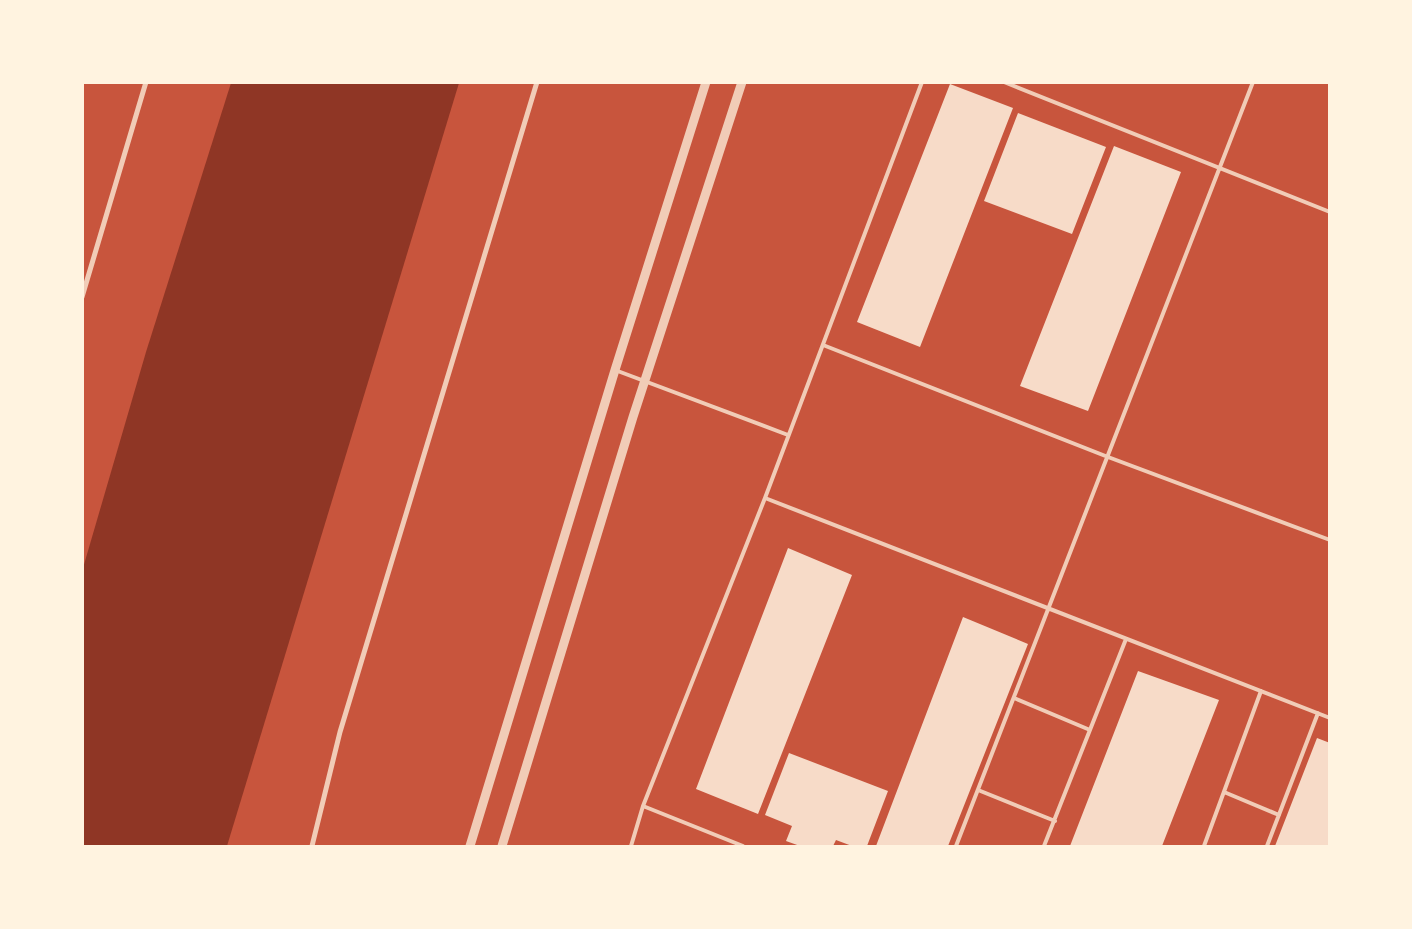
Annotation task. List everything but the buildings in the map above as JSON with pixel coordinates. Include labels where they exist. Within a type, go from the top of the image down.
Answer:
[{"type":"street","points":[[82,297],[146,82]]},
{"type":"street","points":[[312,846],[340,732],[537,82]]},
{"type":"street","points":[[470,846],[615,370],[706,82]]},
{"type":"street","points":[[502,846],[644,380],[742,82]]},
{"type":"lane","points":[[631,846],[643,806],[765,498],[922,82]]},
{"type":"lane","points":[[1004,82],[1330,212]]},
{"type":"lane","points":[[956,846],[1254,82]]},
{"type":"lane","points":[[823,345],[1108,457],[1330,540]]},
{"type":"lane","points":[[615,370],[788,435]]},
{"type":"lane","points":[[765,498],[1330,718]]},
{"type":"lane","points":[[1044,846],[1126,639]]},
{"type":"lane","points":[[1204,846],[1261,691]]},
{"type":"lane","points":[[1014,698],[1090,730]]},
{"type":"lane","points":[[1267,846],[1318,713]]},
{"type":"lane","points":[[978,790],[1055,821]]},
{"type":"lane","points":[[1224,792],[1279,815]]},
{"type":"lane","points":[[643,806],[743,846]]},
{"type":"shaded area","points":[[231,83],[459,83],[227,846],[83,846],[83,568],[146,352]]}]
